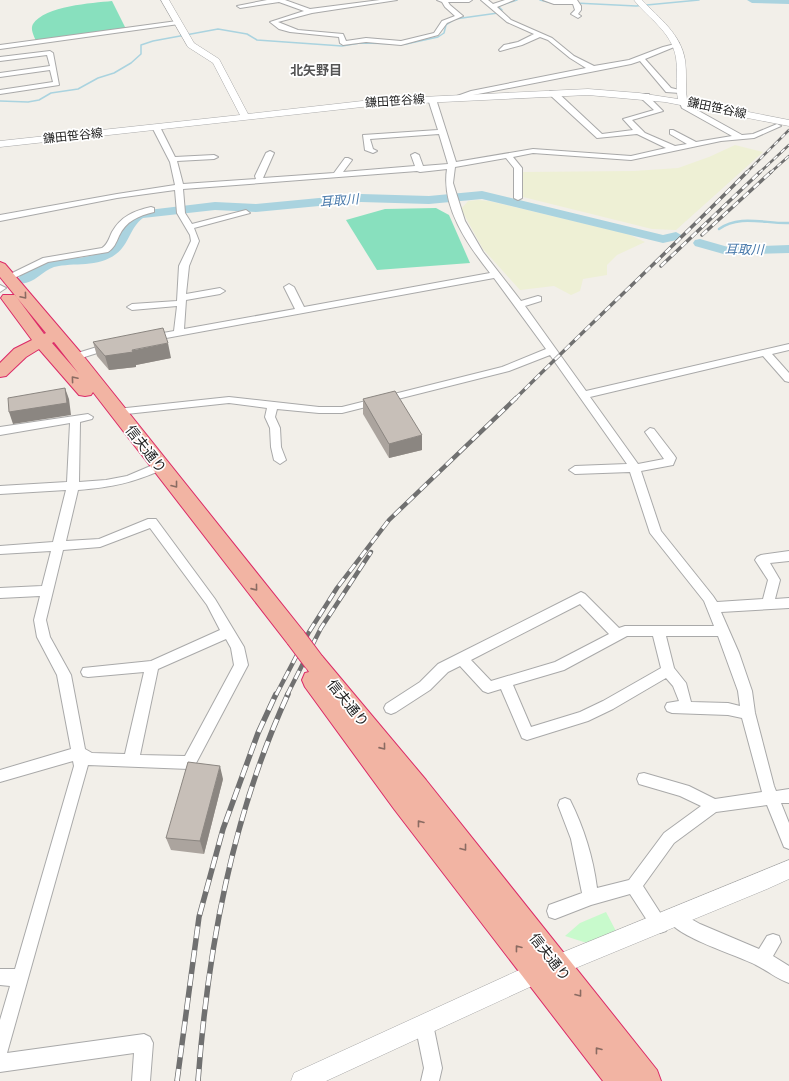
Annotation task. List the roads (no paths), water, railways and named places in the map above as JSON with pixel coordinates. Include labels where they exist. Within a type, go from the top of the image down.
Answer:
[{"type":"highway","points":[[2,282],[45,333]]},
{"type":"highway","points":[[0,359],[45,333]]},
{"type":"highway","points":[[0,372],[45,333]]},
{"type":"highway","name":"信夫通り","points":[[45,333],[75,357],[117,412],[153,468]]},
{"type":"highway","name":"信夫通り","points":[[45,333],[104,412],[153,468],[293,644],[403,801],[547,969],[646,1081]]},
{"type":"highway","name":"信夫通り","points":[[547,969],[622,1081]]},
{"type":"street","points":[[165,0],[184,36],[194,47],[216,61],[245,116]]},
{"type":"street","points":[[240,6],[279,0],[311,11]]},
{"type":"street","points":[[394,0],[311,11],[273,22],[288,31],[307,34],[341,35],[343,38],[343,43],[366,40],[401,43],[436,34],[439,32],[444,22],[460,16],[447,6],[443,0]]},
{"type":"street","points":[[443,0],[469,0]]},
{"type":"street","points":[[484,0],[509,21],[541,35],[592,68]]},
{"type":"street","points":[[497,11],[511,0]]},
{"type":"street","points":[[546,0],[554,2],[575,2],[578,10],[574,14],[578,16]]},
{"type":"street","points":[[641,4],[677,44],[682,74],[680,91],[685,106],[742,138]]},
{"type":"street","points":[[0,47],[177,23]]},
{"type":"street","points":[[502,50],[505,46],[522,42],[530,36],[541,35]]},
{"type":"street","points":[[460,98],[471,93],[592,68],[631,62],[677,44]]},
{"type":"street","points":[[0,59],[50,53],[57,84],[0,92]]},
{"type":"street","points":[[642,58],[669,90],[680,91]]},
{"type":"street","points":[[0,75],[53,68]]},
{"type":"street","name":"鎌田笹谷線","points":[[0,144],[364,103],[553,93],[603,92],[646,96],[683,101],[789,123]]},
{"type":"street","points":[[553,93],[600,136],[638,132]]},
{"type":"street","points":[[646,96],[646,99],[659,111],[628,117],[627,119],[638,132],[675,149]]},
{"type":"street","points":[[432,99],[452,166],[449,183],[451,192],[461,220],[478,253],[520,306],[634,467],[656,533],[709,599],[713,607],[745,691],[748,713],[771,797],[789,842]]},
{"type":"street","points":[[0,218],[117,196],[179,187],[420,170],[452,166],[508,155],[549,151],[631,158],[721,139],[742,138],[763,133],[777,126]]},
{"type":"street","points":[[156,127],[172,159],[179,187],[181,211],[190,227],[195,241],[184,266],[179,333]]},
{"type":"street","points":[[373,151],[369,150],[366,137],[442,132]]},
{"type":"street","points":[[674,132],[695,144]]},
{"type":"street","points":[[260,181],[259,176],[270,153]]},
{"type":"street","points":[[415,155],[420,170]]},
{"type":"street","points":[[508,155],[518,168],[518,198]]},
{"type":"street","points":[[172,159],[214,157]]},
{"type":"street","points":[[336,176],[348,160]]},
{"type":"street","points":[[2,282],[46,260],[105,250],[110,246],[117,231],[127,218],[138,212],[151,210]]},
{"type":"street","points":[[190,227],[246,213]]},
{"type":"street","points":[[137,341],[496,275]]},
{"type":"street","points":[[289,287],[301,311]]},
{"type":"street","points":[[132,307],[181,300],[220,291]]},
{"type":"street","points":[[520,306],[538,299]]},
{"type":"street","points":[[75,357],[98,349],[118,345]]},
{"type":"street","points":[[583,395],[789,347]]},
{"type":"street","points":[[117,412],[229,400],[319,410],[351,409],[505,369],[551,350]]},
{"type":"street","points":[[766,353],[789,379]]},
{"type":"street","points":[[273,405],[270,417],[275,428],[276,447],[280,460]]},
{"type":"street","points":[[0,431],[88,417]]},
{"type":"street","points":[[0,1050],[81,766],[80,753],[64,675],[42,630],[40,620],[73,487],[75,419]]},
{"type":"street","points":[[575,470],[649,467],[669,462],[670,458],[650,432]]},
{"type":"street","points":[[0,490],[73,487],[113,483],[130,479],[153,468]]},
{"type":"street","points":[[0,550],[100,543],[152,522],[211,602],[237,647],[241,666],[189,763],[90,760],[80,753]]},
{"type":"street","points":[[768,603],[774,580],[761,560],[789,556]]},
{"type":"street","points":[[0,593],[48,591]]},
{"type":"street","points":[[391,708],[425,686],[438,671],[581,597],[618,635]]},
{"type":"street","points":[[713,607],[789,603]]},
{"type":"street","points":[[461,658],[488,687],[559,666],[625,631],[722,631]]},
{"type":"street","points":[[658,631],[668,670],[679,683],[685,700]]},
{"type":"street","points":[[88,672],[152,666],[228,632]]},
{"type":"street","points":[[130,761],[152,666]]},
{"type":"street","points":[[505,682],[527,734],[583,717],[608,705],[668,670]]},
{"type":"street","points":[[672,707],[728,709],[748,713]]},
{"type":"street","points":[[0,776],[80,753]]},
{"type":"street","points":[[644,779],[694,794],[712,806]]},
{"type":"street","points":[[555,911],[592,897],[634,886],[669,838],[679,829],[712,806],[732,802],[789,796]]},
{"type":"street","points":[[565,805],[576,827],[584,852],[592,897]]},
{"type":"street","points":[[302,1081],[547,969],[668,921],[789,869]]},
{"type":"street","points":[[634,886],[668,921],[694,930],[762,959],[789,975]]},
{"type":"street","points":[[762,959],[773,942]]},
{"type":"street","points":[[0,977],[21,978]]},
{"type":"street","points":[[424,1024],[433,1068],[430,1081]]},
{"type":"street","points":[[0,1063],[144,1043],[141,1081]]},
{"type":"waterway","points":[[0,101],[28,102],[39,100],[51,93],[78,89],[98,78],[114,73],[131,63],[141,54],[141,45],[153,41],[218,29],[247,34],[257,40],[342,46],[360,43],[406,44],[438,37],[444,33],[446,25],[455,19],[498,13],[502,10],[498,6],[517,0]]},
{"type":"waterway","points":[[540,0],[556,4]]},
{"type":"waterway","points":[[575,3],[636,6],[699,0]]},
{"type":"waterway","points":[[752,0],[789,1]]},
{"type":"waterway","name":"耳取川","points":[[24,280],[38,269],[47,265],[94,259],[108,254],[118,245],[130,223],[140,215],[215,206],[256,208],[361,198],[429,200],[482,195],[663,239],[676,236]]},
{"type":"waterway","points":[[719,229],[727,224],[744,221],[789,223]]},
{"type":"waterway","name":"耳取川","points":[[700,243],[727,251],[789,249]]},
{"type":"railway","points":[[747,172],[789,130]]},
{"type":"railway","points":[[759,173],[789,145]]},
{"type":"railway","points":[[770,173],[789,156]]},
{"type":"railway","points":[[515,399],[747,172]]},
{"type":"railway","points":[[661,266],[760,172]]},
{"type":"railway","points":[[702,235],[771,172]]},
{"type":"railway","points":[[276,695],[309,632],[337,588],[389,520],[516,398]]},
{"type":"railway","points":[[287,695],[321,628],[371,552]]},
{"type":"railway","points":[[177,1081],[199,917],[223,829],[258,733],[276,694]]},
{"type":"railway","points":[[198,1081],[208,982],[226,883],[252,787],[268,740],[288,694]]},
{"type":"district","name":"北矢野目","points":[[316,70]]}]
